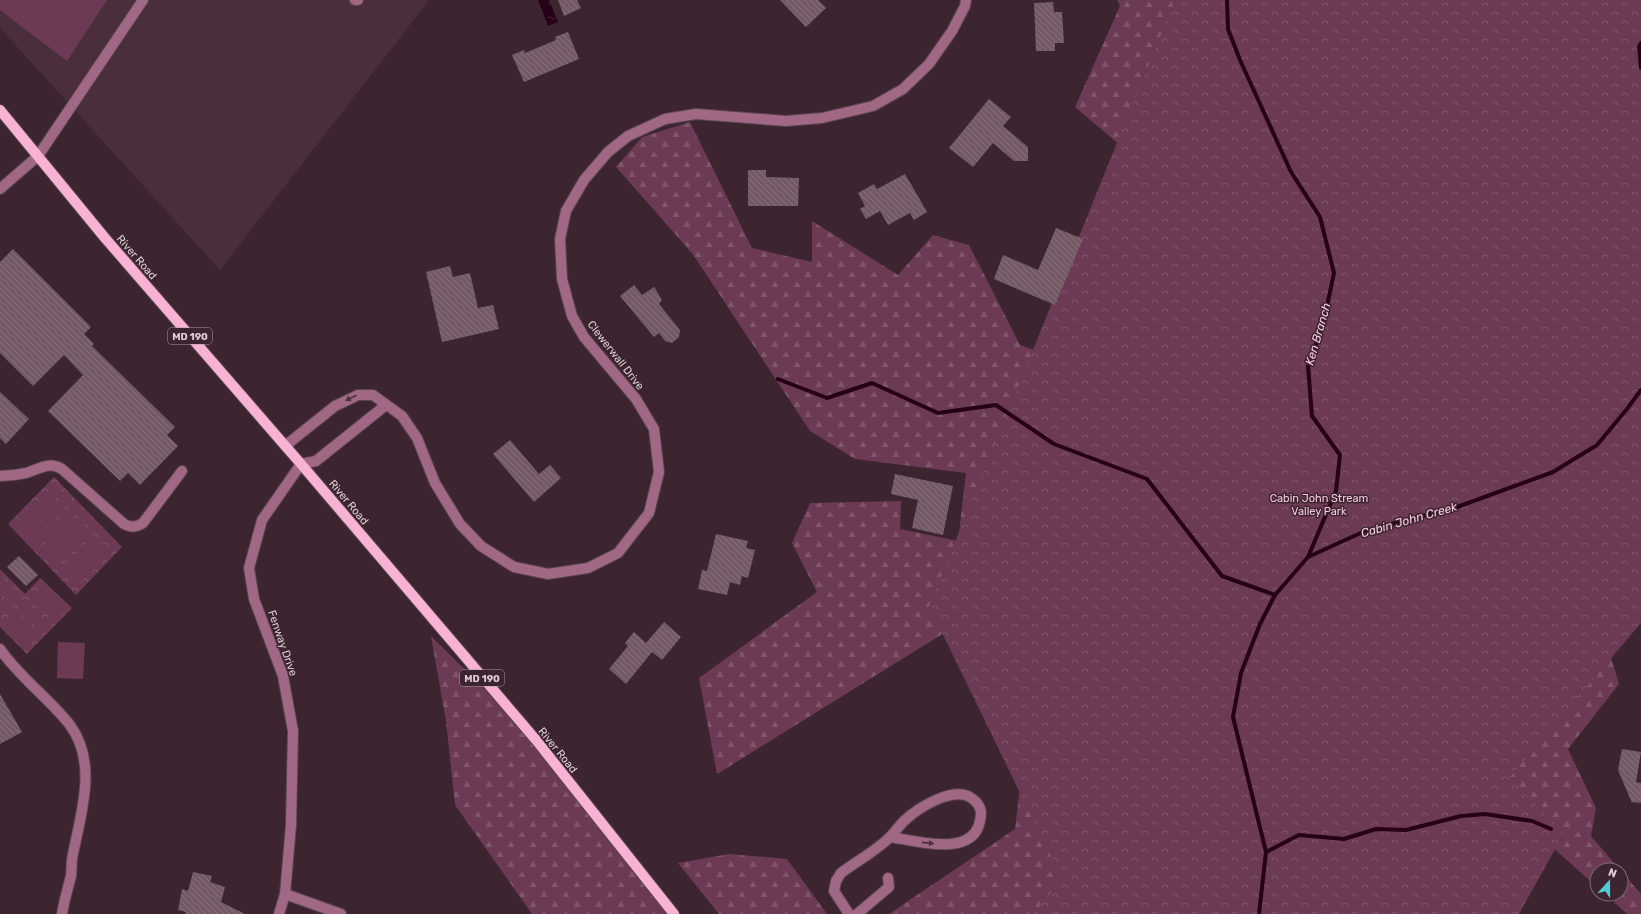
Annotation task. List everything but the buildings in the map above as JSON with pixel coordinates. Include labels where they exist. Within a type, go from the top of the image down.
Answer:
[{"type":"main road","name":"River Road","points":[[0,110],[105,238],[301,464],[536,740],[674,914]]},
{"type":"street","points":[[0,189],[38,156],[143,0]]},
{"type":"street","name":"Clewerwall Drive","points":[[285,446],[335,406],[358,395],[373,395],[402,416],[417,438],[436,483],[460,524],[481,546],[514,567],[548,574],[588,568],[618,553],[649,513],[659,472],[654,429],[636,399],[584,337],[572,316],[562,279],[560,239],[566,211],[584,180],[608,152],[628,136],[665,119],[696,114],[786,121],[822,118],[873,106],[903,89],[929,64],[952,31],[965,6],[966,0]]},
{"type":"street","points":[[301,464],[316,461],[386,405]]},
{"type":"street","name":"Fenway Drive","points":[[279,914],[285,894],[291,825],[293,731],[283,676],[254,598],[249,568],[262,520],[301,464]]},
{"type":"street","points":[[0,476],[27,473],[48,465],[55,466],[62,470],[124,524],[131,527],[143,523],[182,471]]},
{"type":"street","points":[[0,649],[17,671],[64,718],[71,727],[82,751],[85,775],[84,792],[70,878],[62,914]]},
{"type":"street","points":[[849,914],[834,891],[836,881],[841,873],[890,837],[904,821],[922,808],[940,798],[960,793],[972,798],[980,806],[982,815],[980,826],[975,835],[966,842],[934,844],[890,837]]},
{"type":"street","points":[[858,914],[889,887],[888,878]]},
{"type":"street","points":[[285,894],[341,914]]},
{"type":"shaded area","points":[[0,0],[429,0],[220,270],[0,28]]},
{"type":"green space","points":[[0,0],[107,0],[67,61],[0,10]]},
{"type":"green space","name":"Cabin John Stream Valley Park","points":[[1117,0],[1641,0],[1608,647],[1619,684],[1568,749],[1596,808],[1591,836],[1613,862],[1589,862],[1589,880],[1549,844],[1514,914],[889,914],[1015,829],[1020,787],[957,625],[717,774],[699,678],[817,592],[792,543],[810,503],[901,501],[900,529],[958,541],[966,473],[855,459],[810,431],[692,253],[616,167],[642,137],[690,122],[752,248],[812,262],[812,221],[898,275],[933,235],[969,245],[1020,345],[1043,353],[1127,151],[1075,107],[1120,6]]},
{"type":"green space","name":"Cabin John Stream Valley Park","points":[[1175,0],[1641,0],[1641,623],[1509,778],[1564,833],[1519,914],[1033,914],[1062,879],[929,606]]},
{"type":"green space","points":[[54,477],[122,547],[76,595],[8,524]]},
{"type":"green space","points":[[49,492],[65,508],[32,543],[15,528]]},
{"type":"green space","points":[[72,514],[89,530],[55,565],[39,550]]},
{"type":"green space","points":[[94,535],[111,551],[77,586],[61,571]]},
{"type":"green space","points":[[0,569],[25,594],[40,578],[72,608],[27,654],[0,627]]},
{"type":"green space","points":[[0,576],[18,594],[10,602],[0,592]]},
{"type":"green space","points":[[44,588],[64,607],[55,615],[36,597]]},
{"type":"green space","points":[[29,605],[48,623],[40,632],[21,613]]},
{"type":"green space","points":[[14,621],[33,640],[25,648],[5,629]]},
{"type":"green space","points":[[431,636],[536,740],[674,914],[532,914],[455,805],[446,721]]},
{"type":"green space","points":[[58,642],[85,643],[83,679],[57,678]]},
{"type":"green space","points":[[729,854],[787,859],[827,914],[719,914],[678,863]]},
{"type":"green space","points":[[1629,880],[1641,894],[1641,914],[1627,914],[1614,902],[1629,902]]},
{"type":"water","points":[[538,0],[549,0],[558,22],[548,26]]},
{"type":"waterway","name":"Ken Branch","points":[[1227,0],[1228,29],[1240,60],[1291,172],[1320,217],[1334,273],[1323,325],[1308,366],[1312,416],[1340,455],[1336,491],[1308,557]]},
{"type":"waterway","name":"Cabin John Creek","points":[[1641,43],[1639,46],[1641,68]]},
{"type":"waterway","points":[[778,379],[827,398],[872,383],[938,413],[996,405],[1054,444],[1147,479],[1222,576],[1275,595]]},
{"type":"waterway","name":"Cabin John Creek","points":[[1259,914],[1266,852],[1233,717],[1241,673],[1260,624],[1275,595],[1308,557],[1365,531],[1457,507],[1553,472],[1597,445],[1641,390]]},
{"type":"waterway","points":[[1266,852],[1299,835],[1344,839],[1376,829],[1406,830],[1461,816],[1485,814],[1532,821],[1551,829]]}]
